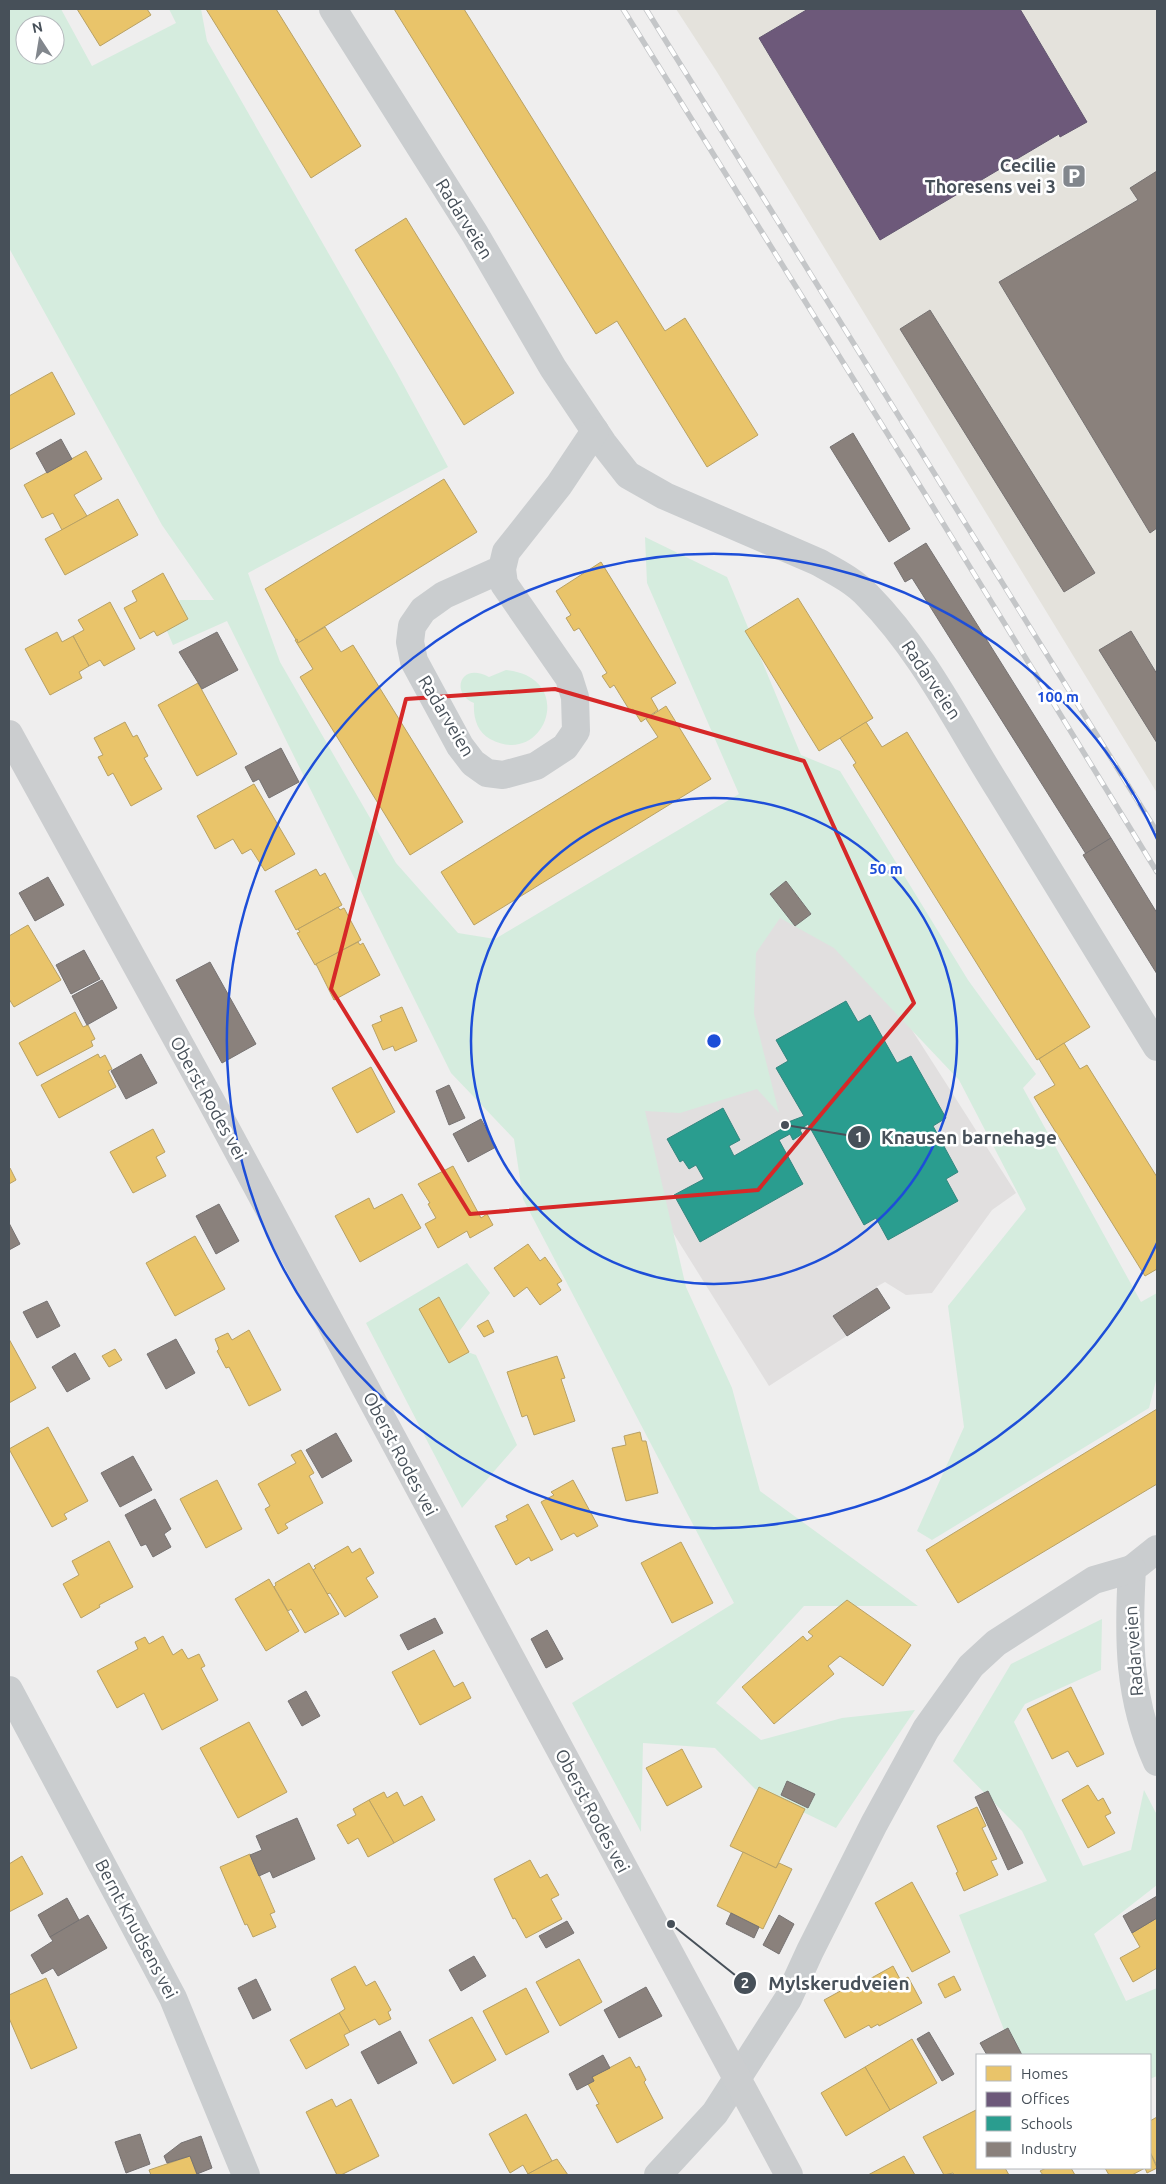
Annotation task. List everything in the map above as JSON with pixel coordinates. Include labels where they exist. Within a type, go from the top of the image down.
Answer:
[{"type":"street","name":"Radarveien","points":[[333,9],[474,234],[554,368],[595,431],[628,475],[665,496],[842,574],[867,595],[905,639],[965,731],[1157,1047]]},
{"type":"street","points":[[502,569],[506,552],[559,485],[595,431]]},
{"type":"street","name":"Radarveien","points":[[502,569],[504,584],[569,678],[575,697],[576,731],[565,748],[536,766],[503,774],[487,773],[473,762],[460,746],[414,661],[410,642],[412,626],[423,610],[444,595],[502,569]]},
{"type":"street","name":"Oberst Rodes vei","points":[[9,734],[251,1176],[789,2175]]},
{"type":"street","points":[[658,2175],[715,2113],[788,1999],[874,1824],[926,1729],[971,1666],[996,1643],[1094,1580],[1132,1569],[1157,1549]]},
{"type":"street","name":"Radarveien","points":[[1132,1569],[1130,1633],[1134,1688],[1147,1739],[1157,1762]]},
{"type":"street","name":"Bernt Knudsens vei","points":[[9,1690],[173,1998],[246,2175]]},
{"type":"highlighted area","points":[[555,689],[804,761],[914,1003],[758,1190],[470,1214],[331,989],[406,699]]},
{"type":"shaded area","points":[[676,9],[1157,9],[1157,793],[717,72]]},
{"type":"shaded area","points":[[778,820],[1016,1193],[992,1210],[932,1293],[906,1295],[885,1282],[876,1287],[890,1308],[769,1386],[650,1196],[576,949]]},
{"type":"green space","points":[[9,9],[61,9],[64,15],[15,15],[15,65],[65,65],[65,16],[92,66],[176,23],[169,9],[201,9],[207,41],[397,373],[448,467],[248,573],[280,662],[396,863],[458,933],[495,939],[739,794],[647,583],[645,537],[727,577],[801,755],[840,771],[968,980],[1036,1074],[1023,1088],[1141,1302],[1157,1293],[1157,1377],[1149,1408],[932,1540],[917,1531],[964,1427],[948,1306],[1026,1209],[959,1080],[834,948],[780,918],[756,953],[754,1014],[779,1113],[757,1089],[680,1113],[645,1111],[686,1287],[732,1388],[760,1491],[918,1606],[804,1606],[716,1703],[761,1740],[842,1718],[915,1710],[836,1828],[755,1789],[715,1748],[643,1743],[641,1832],[572,1703],[734,1603],[523,1199],[514,1139],[451,1073],[227,621],[173,645],[161,617],[180,600],[214,600],[162,525],[9,248]]},
{"type":"green space","points":[[506,670],[528,676],[542,688],[547,703],[546,718],[538,732],[526,742],[509,745],[490,739],[482,732],[475,719],[474,703],[462,693],[461,687],[465,676],[471,673],[479,673],[489,677]]},
{"type":"green space","points":[[467,1263],[490,1293],[448,1345],[476,1355],[517,1445],[462,1508],[366,1323]]},
{"type":"green space","points":[[1102,1619],[1101,1670],[1025,1704],[1014,1722],[1083,1866],[1131,1850],[1144,1790],[1157,1815],[1157,1885],[1094,1934],[1126,2001],[1157,1988],[1157,2076],[1151,2079],[1151,2054],[1011,2054],[1008,2040],[959,1915],[1047,1881],[1022,1831],[953,1761],[1011,1664]]},
{"type":"building: Homes","points":[[77,9],[147,9],[151,15],[100,46]]},
{"type":"building: Homes","points":[[206,9],[276,9],[361,146],[311,178]]},
{"type":"building: Homes","points":[[394,9],[464,9],[665,331],[685,318],[758,435],[707,467],[617,321],[596,334]]},
{"type":"building: Homes","points":[[406,218],[514,393],[464,425],[355,250]]},
{"type":"building: Homes","points":[[52,372],[75,414],[9,450],[9,396]]},
{"type":"building: Homes","points":[[86,451],[102,479],[74,495],[87,516],[62,530],[53,513],[42,518],[24,485]]},
{"type":"building: Homes","points":[[444,479],[477,532],[298,643],[265,589]]},
{"type":"building: Homes","points":[[118,499],[138,535],[65,575],[45,539]]},
{"type":"building: Homes","points":[[601,562],[676,683],[651,698],[658,710],[641,722],[633,709],[630,711],[614,685],[610,688],[602,676],[607,673],[579,628],[574,631],[566,618],[571,615],[556,591]]},
{"type":"building: Homes","points":[[163,573],[188,619],[157,636],[154,631],[140,639],[124,608],[137,601],[132,591]]},
{"type":"building: Homes","points":[[798,598],[873,718],[819,751],[745,631]]},
{"type":"building: Homes","points":[[110,602],[135,649],[104,666],[100,660],[89,666],[73,636],[84,630],[78,620]]},
{"type":"building: Homes","points":[[325,627],[341,652],[353,645],[463,822],[410,855],[300,677],[313,669],[295,640],[297,639],[298,643]]},
{"type":"building: Homes","points":[[57,632],[62,642],[73,636],[89,666],[79,672],[82,678],[50,695],[25,649]]},
{"type":"building: Homes","points":[[198,683],[237,754],[197,776],[158,705]]},
{"type":"building: Homes","points":[[666,706],[711,779],[474,925],[441,872],[658,737],[646,719]]},
{"type":"building: Homes","points":[[125,722],[133,737],[137,735],[148,756],[144,758],[162,789],[131,806],[113,773],[108,776],[98,757],[103,755],[94,738]]},
{"type":"building: Homes","points":[[866,722],[882,747],[907,732],[1090,1027],[1037,1060],[853,765],[856,763],[840,738]]},
{"type":"building: Homes","points":[[254,784],[295,854],[265,871],[251,849],[242,854],[233,839],[215,849],[197,816]]},
{"type":"building: Homes","points":[[316,869],[320,876],[325,873],[342,905],[296,930],[275,891]]},
{"type":"building: Homes","points":[[338,907],[340,910],[344,908],[361,940],[315,965],[297,933],[300,932],[298,929]]},
{"type":"building: Homes","points":[[28,925],[61,980],[14,1007],[9,999],[9,936]]},
{"type":"building: Homes","points":[[358,942],[360,945],[363,943],[380,975],[334,1000],[316,964]]},
{"type":"building: Homes","points":[[402,1007],[417,1041],[395,1051],[393,1046],[383,1050],[372,1025],[382,1021],[380,1016]]},
{"type":"building: Homes","points":[[75,1012],[83,1027],[88,1025],[95,1039],[91,1041],[93,1046],[37,1076],[19,1043]]},
{"type":"building: Homes","points":[[1064,1043],[1080,1069],[1087,1065],[1157,1177],[1157,1269],[1145,1276],[1034,1097],[1055,1085],[1039,1059]]},
{"type":"building: Homes","points":[[98,1054],[100,1058],[105,1055],[112,1069],[108,1071],[116,1087],[59,1118],[41,1085]]},
{"type":"building: Homes","points":[[371,1067],[395,1112],[357,1133],[332,1088]]},
{"type":"building: Homes","points":[[153,1129],[165,1152],[156,1157],[166,1176],[133,1193],[110,1152]]},
{"type":"building: Homes","points":[[453,1166],[481,1218],[487,1214],[493,1225],[470,1238],[467,1231],[438,1248],[425,1224],[436,1218],[428,1204],[430,1203],[418,1184]]},
{"type":"building: Homes","points":[[9,1169],[16,1180],[9,1184]]},
{"type":"building: Homes","points":[[402,1194],[421,1228],[360,1262],[335,1216],[369,1198],[374,1209]]},
{"type":"building: Homes","points":[[195,1236],[225,1289],[175,1316],[146,1263]]},
{"type":"building: Homes","points":[[528,1244],[540,1261],[545,1257],[562,1281],[557,1284],[561,1290],[540,1305],[527,1287],[514,1297],[494,1268]]},
{"type":"building: Homes","points":[[439,1297],[469,1352],[449,1363],[419,1309]]},
{"type":"building: Homes","points":[[488,1320],[494,1332],[484,1337],[477,1326]]},
{"type":"building: Homes","points":[[249,1330],[281,1390],[249,1406],[229,1367],[226,1368],[217,1351],[219,1349],[215,1339],[228,1333],[232,1340]]},
{"type":"building: Homes","points":[[9,1339],[36,1388],[9,1403]]},
{"type":"building: Homes","points":[[115,1349],[122,1360],[109,1367],[102,1356]]},
{"type":"building: Homes","points":[[557,1356],[565,1378],[561,1379],[575,1421],[534,1435],[527,1415],[522,1417],[507,1372]]},
{"type":"building: Homes","points":[[1157,1409],[1157,1484],[958,1603],[926,1550]]},
{"type":"building: Homes","points":[[48,1427],[88,1501],[64,1514],[67,1519],[52,1527],[9,1449]]},
{"type":"building: Homes","points":[[640,1432],[642,1441],[646,1441],[658,1493],[626,1501],[612,1448],[626,1445],[624,1436]]},
{"type":"building: Homes","points":[[301,1450],[314,1473],[309,1476],[323,1503],[285,1524],[288,1528],[278,1534],[265,1509],[270,1506],[258,1484],[296,1463],[291,1455]]},
{"type":"building: Homes","points":[[217,1480],[242,1529],[206,1548],[180,1499]]},
{"type":"building: Homes","points":[[573,1480],[598,1526],[577,1537],[574,1533],[561,1540],[541,1502],[554,1495],[551,1492]]},
{"type":"building: Homes","points":[[528,1504],[553,1550],[531,1561],[529,1557],[516,1565],[495,1526],[508,1520],[506,1516]]},
{"type":"building: Homes","points":[[109,1541],[133,1587],[99,1605],[100,1607],[81,1618],[63,1584],[79,1575],[72,1561]]},
{"type":"building: Homes","points":[[681,1542],[713,1603],[672,1623],[641,1563]]},
{"type":"building: Homes","points":[[348,1546],[352,1553],[360,1548],[374,1573],[366,1578],[378,1597],[345,1617],[330,1593],[327,1594],[313,1570],[316,1568],[314,1566]]},
{"type":"building: Homes","points":[[309,1563],[339,1614],[305,1633],[291,1609],[288,1611],[274,1587],[275,1583]]},
{"type":"building: Homes","points":[[269,1579],[299,1631],[266,1651],[235,1599]]},
{"type":"building: Homes","points":[[847,1600],[911,1645],[883,1686],[840,1656],[828,1666],[834,1674],[774,1724],[742,1687],[803,1636],[807,1641],[813,1636],[808,1632]]},
{"type":"building: Homes","points":[[163,1636],[173,1655],[182,1649],[188,1659],[199,1654],[205,1666],[201,1668],[218,1700],[162,1730],[144,1693],[117,1708],[97,1671],[138,1649],[135,1642],[145,1637],[149,1644]]},
{"type":"building: Homes","points":[[434,1650],[454,1687],[463,1682],[471,1698],[420,1725],[392,1672]]},
{"type":"building: Homes","points":[[1071,1687],[1104,1754],[1077,1767],[1068,1751],[1052,1759],[1027,1709]]},
{"type":"building: Homes","points":[[249,1722],[287,1792],[238,1818],[200,1748]]},
{"type":"building: Homes","points":[[682,1749],[702,1787],[667,1806],[646,1768]]},
{"type":"building: Homes","points":[[1088,1785],[1098,1801],[1103,1798],[1111,1813],[1105,1816],[1115,1833],[1088,1848],[1062,1800]]},
{"type":"building: Homes","points":[[759,1787],[805,1809],[776,1868],[730,1846]]},
{"type":"building: Homes","points":[[384,1792],[387,1798],[397,1792],[404,1806],[422,1796],[435,1820],[394,1843],[369,1800]]},
{"type":"building: Homes","points":[[369,1800],[394,1843],[368,1857],[358,1838],[348,1844],[337,1825],[356,1815],[353,1809]]},
{"type":"building: Homes","points":[[977,1807],[986,1826],[982,1828],[997,1859],[991,1861],[998,1875],[964,1891],[956,1873],[958,1872],[937,1826]]},
{"type":"building: Homes","points":[[743,1852],[776,1868],[779,1863],[792,1869],[763,1929],[717,1906]]},
{"type":"building: Homes","points":[[250,1854],[275,1912],[270,1914],[276,1927],[253,1937],[247,1924],[245,1925],[220,1867]]},
{"type":"building: Homes","points":[[22,1856],[43,1894],[9,1912],[9,1864]]},
{"type":"building: Homes","points":[[530,1860],[540,1878],[547,1874],[559,1895],[551,1899],[562,1919],[526,1938],[515,1918],[513,1919],[494,1879]]},
{"type":"building: Homes","points":[[912,1882],[950,1952],[912,1972],[875,1903]]},
{"type":"building: Homes","points":[[1157,1918],[1157,1968],[1133,1982],[1120,1958],[1140,1947],[1132,1933]]},
{"type":"building: Homes","points":[[579,1959],[602,2002],[560,2026],[536,1982]]},
{"type":"building: Homes","points":[[355,1966],[366,1986],[375,1981],[391,2010],[388,2012],[391,2019],[379,2025],[375,2019],[350,2032],[339,2013],[345,2009],[331,1979]]},
{"type":"building: Homes","points":[[893,1966],[901,1981],[908,1977],[922,2003],[879,2026],[878,2024],[871,2028],[869,2025],[845,2038],[824,2000],[855,1983],[857,1986]]},
{"type":"building: Homes","points":[[954,1976],[961,1990],[945,1998],[938,1984]]},
{"type":"building: Homes","points":[[46,1978],[77,2048],[31,2069],[9,2018],[9,1995]]},
{"type":"building: Homes","points":[[526,1988],[549,2032],[506,2055],[483,2011]]},
{"type":"building: Homes","points":[[339,2013],[350,2032],[344,2035],[349,2045],[306,2069],[290,2040]]},
{"type":"building: Homes","points":[[472,2017],[496,2060],[453,2084],[429,2040]]},
{"type":"building: Homes","points":[[912,2039],[937,2083],[890,2110],[865,2067]]},
{"type":"building: Homes","points":[[630,2057],[636,2068],[639,2066],[646,2080],[644,2082],[663,2118],[617,2143],[596,2105],[599,2104],[588,2084],[594,2081],[592,2077]]},
{"type":"building: Homes","points":[[865,2067],[890,2110],[846,2136],[821,2093]]},
{"type":"building: Homes","points":[[332,2099],[336,2107],[351,2099],[379,2156],[341,2175],[337,2175],[306,2112]]},
{"type":"building: Homes","points":[[976,2110],[976,2169],[1006,2169],[1009,2175],[954,2175],[953,2173],[944,2175],[923,2137]]},
{"type":"building: Homes","points":[[526,2114],[552,2161],[528,2174],[523,2165],[510,2173],[489,2134]]},
{"type":"building: Homes","points":[[1157,2117],[1157,2166],[1151,2154],[1151,2120]]},
{"type":"building: Homes","points":[[1151,2154],[1157,2168],[1147,2173],[1145,2169],[1151,2169]]},
{"type":"building: Homes","points":[[190,2156],[197,2175],[151,2175],[149,2170]]},
{"type":"building: Homes","points":[[904,2156],[915,2175],[868,2175]]},
{"type":"building: Homes","points":[[557,2159],[568,2175],[526,2175],[552,2161]]},
{"type":"building: Homes","points":[[1044,2169],[1072,2169],[1075,2175],[1043,2175],[1040,2171]]},
{"type":"building: Homes","points":[[1106,2169],[1143,2169],[1132,2175],[1109,2175]]},
{"type":"building: Offices","points":[[808,9],[1020,9],[1087,122],[1060,137],[1059,134],[880,240],[759,38]]},
{"type":"building: Schools","points":[[846,1001],[858,1022],[870,1015],[897,1063],[911,1056],[946,1118],[933,1126],[958,1172],[946,1179],[958,1201],[888,1240],[876,1218],[864,1225],[808,1124],[800,1130],[802,1134],[793,1140],[790,1134],[779,1140],[803,1184],[700,1242],[674,1195],[704,1179],[696,1165],[689,1169],[683,1160],[680,1162],[667,1139],[723,1108],[740,1140],[729,1146],[734,1156],[785,1127],[783,1124],[804,1116],[776,1068],[788,1061],[776,1040]]},
{"type":"building: Industry","points":[[1157,171],[1157,528],[1150,533],[999,282],[1138,200],[1130,188]]},
{"type":"building: Industry","points":[[930,310],[1095,573],[1064,592],[900,329]]},
{"type":"building: Industry","points":[[853,433],[910,529],[889,542],[830,447]]},
{"type":"building: Industry","points":[[61,439],[72,459],[47,473],[36,453]]},
{"type":"building: Industry","points":[[926,543],[1111,838],[1086,854],[912,578],[905,582],[894,563]]},
{"type":"building: Industry","points":[[1131,631],[1157,674],[1157,743],[1099,650]]},
{"type":"building: Industry","points":[[217,632],[238,670],[202,689],[179,652]]},
{"type":"building: Industry","points":[[281,748],[299,782],[269,798],[259,779],[253,782],[245,767]]},
{"type":"building: Industry","points":[[1111,838],[1157,913],[1157,974],[1083,855]]},
{"type":"building: Industry","points":[[48,877],[64,905],[35,921],[19,893]]},
{"type":"building: Industry","points":[[786,881],[811,914],[795,926],[770,894]]},
{"type":"building: Industry","points":[[84,950],[100,979],[71,994],[56,965]]},
{"type":"building: Industry","points":[[210,962],[256,1044],[222,1063],[176,980]]},
{"type":"building: Industry","points":[[102,980],[117,1008],[87,1025],[72,996]]},
{"type":"building: Industry","points":[[141,1054],[157,1083],[126,1099],[111,1071]]},
{"type":"building: Industry","points":[[449,1085],[465,1118],[449,1125],[436,1091]]},
{"type":"building: Industry","points":[[481,1119],[496,1147],[468,1162],[453,1134]]},
{"type":"building: Industry","points":[[219,1204],[239,1241],[216,1254],[196,1216]]},
{"type":"building: Industry","points":[[9,1223],[20,1244],[9,1250]]},
{"type":"building: Industry","points":[[877,1288],[890,1308],[847,1336],[833,1316]]},
{"type":"building: Industry","points":[[47,1301],[60,1326],[37,1338],[23,1312]]},
{"type":"building: Industry","points":[[176,1339],[195,1373],[166,1389],[147,1354]]},
{"type":"building: Industry","points":[[75,1353],[90,1379],[67,1392],[52,1367]]},
{"type":"building: Industry","points":[[336,1433],[352,1461],[322,1478],[306,1450]]},
{"type":"building: Industry","points":[[133,1456],[152,1490],[120,1507],[101,1473]]},
{"type":"building: Industry","points":[[155,1499],[171,1529],[164,1534],[171,1547],[153,1557],[146,1544],[141,1546],[125,1515]]},
{"type":"building: Industry","points":[[435,1618],[443,1633],[408,1650],[400,1635]]},
{"type":"building: Industry","points":[[547,1630],[563,1659],[546,1668],[531,1639]]},
{"type":"building: Industry","points":[[306,1691],[320,1716],[302,1726],[288,1701]]},
{"type":"building: Industry","points":[[787,1781],[815,1794],[808,1808],[781,1795]]},
{"type":"building: Industry","points":[[988,1791],[1023,1863],[1008,1870],[975,1797]]},
{"type":"building: Industry","points":[[297,1818],[315,1859],[273,1878],[270,1871],[259,1876],[250,1855],[262,1850],[256,1836]]},
{"type":"building: Industry","points":[[1157,1896],[1157,1918],[1132,1933],[1123,1916]]},
{"type":"building: Industry","points":[[67,1898],[79,1920],[50,1937],[38,1915]]},
{"type":"building: Industry","points":[[731,1913],[759,1927],[754,1938],[726,1924]]},
{"type":"building: Industry","points":[[88,1915],[107,1948],[58,1976],[53,1968],[42,1974],[31,1955],[53,1941],[50,1937]]},
{"type":"building: Industry","points":[[779,1915],[794,1924],[779,1954],[763,1945]]},
{"type":"building: Industry","points":[[567,1921],[574,1933],[546,1948],[539,1936]]},
{"type":"building: Industry","points":[[474,1956],[486,1976],[461,1991],[449,1970]]},
{"type":"building: Industry","points":[[256,1979],[271,2010],[253,2019],[238,1988]]},
{"type":"building: Industry","points":[[646,1987],[662,2016],[619,2038],[604,2010]]},
{"type":"building: Industry","points":[[1008,2028],[1021,2054],[986,2054],[980,2043]]},
{"type":"building: Industry","points":[[400,2031],[417,2063],[378,2084],[361,2052]]},
{"type":"building: Industry","points":[[929,2032],[954,2074],[942,2081],[917,2039]]},
{"type":"building: Industry","points":[[603,2055],[610,2068],[592,2077],[594,2081],[577,2090],[569,2074]]},
{"type":"building: Industry","points":[[140,2134],[150,2164],[126,2173],[115,2142]]},
{"type":"building: Industry","points":[[201,2136],[212,2168],[197,2174],[190,2156],[167,2163],[164,2156],[181,2143]]},
{"type":"railway","points":[[623,9],[930,502],[1157,872]]},
{"type":"railway","points":[[646,9],[1157,832]]},
{"type":"place","name":"Cecilie Thoresens vei 3","points":[[1074,176]]},
{"type":"place","name":"Knausen barnehage","points":[[785,1125]]},
{"type":"place","name":"Mylskerudveien","points":[[671,1924]]}]
